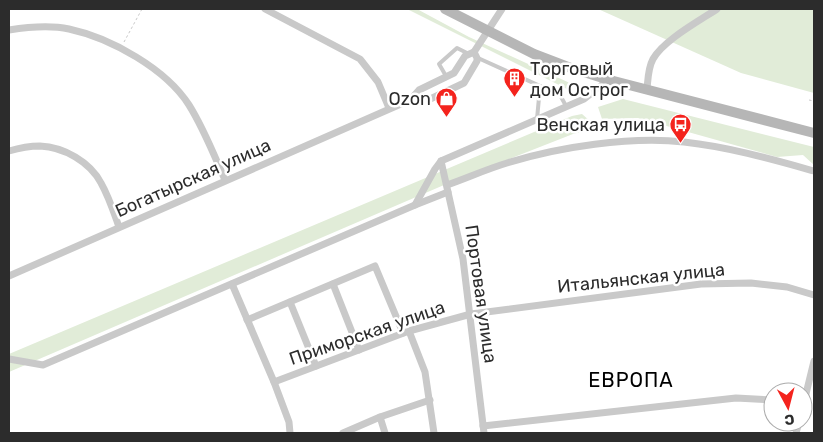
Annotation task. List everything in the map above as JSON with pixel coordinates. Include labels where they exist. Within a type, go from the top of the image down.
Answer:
[{"type":"street","points":[[265,9],[360,59],[378,82],[389,108]]},
{"type":"street","points":[[445,9],[534,54],[606,79],[814,133]]},
{"type":"street","points":[[410,100],[426,101],[464,83],[473,55],[502,9]]},
{"type":"street","points":[[647,89],[649,70],[654,58],[664,46],[717,9]]},
{"type":"street","points":[[9,30],[31,26],[68,29],[92,36],[145,62],[167,80],[188,103],[204,131],[225,180]]},
{"type":"street","points":[[410,100],[419,90],[454,73],[466,56],[473,55]]},
{"type":"street","points":[[415,205],[435,169],[442,161],[584,99],[602,85],[606,79]]},
{"type":"street","name":"Богатырская улица","points":[[9,276],[410,100]]},
{"type":"street","points":[[9,359],[43,365],[508,163],[540,154],[581,147],[654,140],[684,142],[736,150],[814,171]]},
{"type":"street","points":[[9,151],[41,146],[62,151],[79,159],[101,182],[120,227]]},
{"type":"street","name":"Портовая улица","points":[[442,161],[463,259],[471,314],[483,430]]},
{"type":"street","points":[[248,320],[375,266],[425,372],[434,433]]},
{"type":"street","name":"Итальянская улица","points":[[471,314],[701,284],[751,283],[787,287],[814,295]]},
{"type":"street","points":[[232,284],[274,382],[289,422],[290,433]]},
{"type":"street","points":[[333,284],[360,350]]},
{"type":"street","points":[[290,302],[316,366]]},
{"type":"street","name":"Приморская улица","points":[[274,382],[406,332],[471,314]]},
{"type":"street","points":[[809,382],[814,361]]},
{"type":"street","points":[[483,430],[736,398],[763,399]]},
{"type":"street","points":[[343,433],[380,417],[430,400]]},
{"type":"street","points":[[380,417],[385,433]]},
{"type":"lane","points":[[446,77],[438,64],[457,48],[560,95],[566,106]]},
{"type":"lane","points":[[537,119],[540,87]]},
{"type":"path","points":[[120,49],[142,9]]},
{"type":"path","points":[[809,100],[814,101]]},
{"type":"green space","points":[[407,9],[417,9],[469,37],[572,84],[567,89]]},
{"type":"green space","points":[[598,9],[814,9],[814,93],[741,73]]},
{"type":"green space","points":[[623,99],[814,147],[814,165],[803,155],[777,157],[638,118],[602,119],[598,107]]},
{"type":"green space","points":[[582,114],[590,121],[585,131],[451,182],[9,372],[9,354],[572,116]]},
{"type":"place","name":"Торговый дом Острог","points":[[514,98]]},
{"type":"place","name":"Ozon","points":[[447,118]]},
{"type":"place","name":"Венская улица","points":[[681,144]]},
{"type":"district","name":"ЕВРОПА","points":[[631,380]]}]
